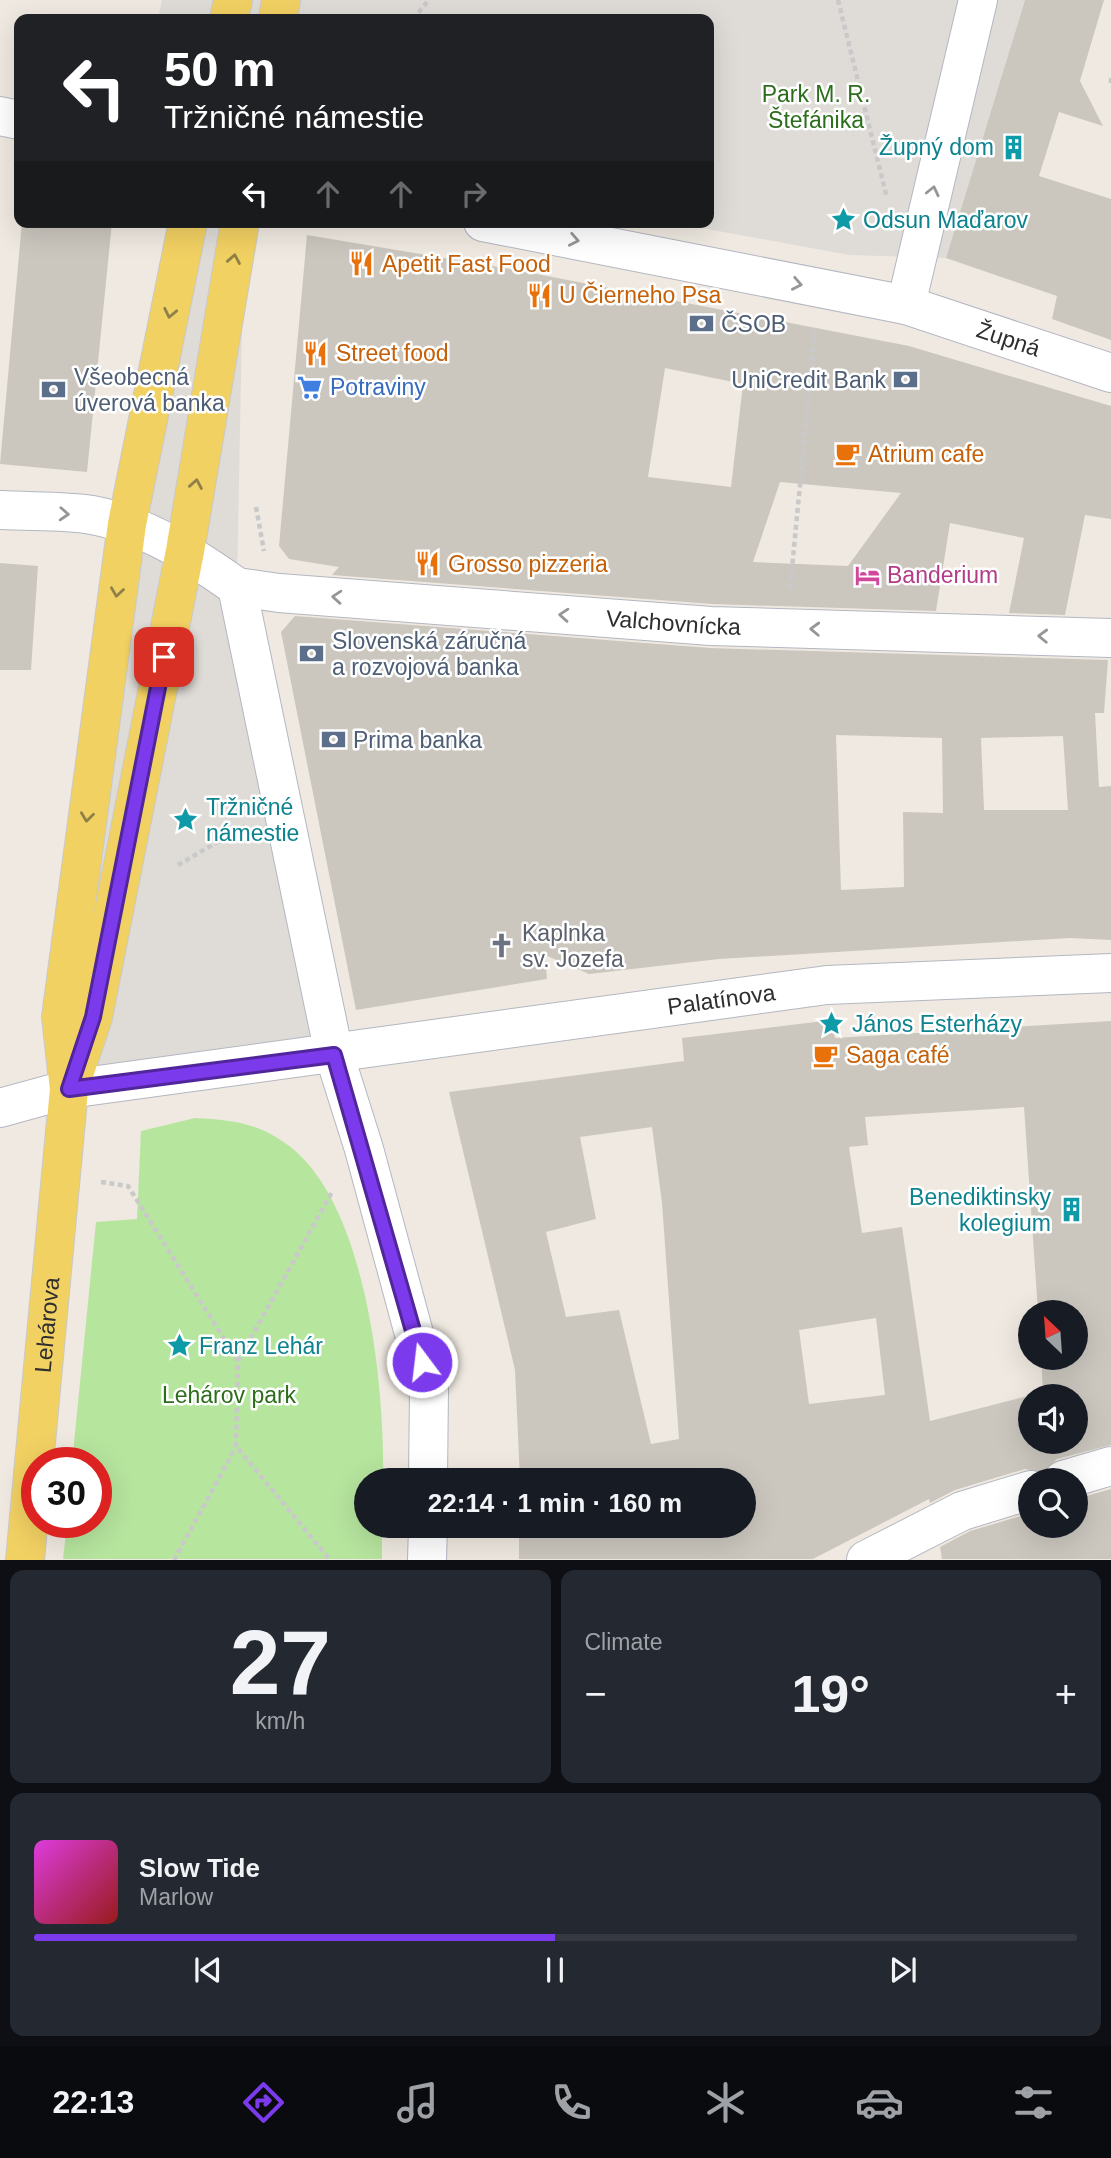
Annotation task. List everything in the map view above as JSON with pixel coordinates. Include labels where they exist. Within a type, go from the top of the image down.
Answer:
[{"type":"main road","points":[[69,1089],[61,1017],[127,524],[187,228]]},
{"type":"main road","points":[[69,1089],[93,1017],[185,551],[239,228]]},
{"type":"main road","name":"Lehárova","points":[[25,1559],[69,1089]]},
{"type":"street","points":[[906,305],[978,0]]},
{"type":"street","name":"Župná","points":[[513,228],[906,305],[1111,373]]},
{"type":"street","points":[[0,510],[91,515],[127,524],[185,551],[237,587],[334,1055],[429,1389],[428,1468]]},
{"type":"street","name":"Valchovnícka","points":[[237,587],[279,593],[683,624],[1111,638]]},
{"type":"street","name":"Palatínova","points":[[334,1055],[827,985],[1111,973]]},
{"type":"street","points":[[0,1108],[69,1089],[334,1055]]},
{"type":"street","points":[[1088,1473],[1111,1466]]},
{"type":"street","points":[[866,1559],[962,1511],[1018,1494]]},
{"type":"street","points":[[428,1538],[428,1559]]},
{"type":"path","points":[[417,14],[429,0]]},
{"type":"path","points":[[838,0],[894,229],[920,247]]},
{"type":"path","points":[[1111,78],[1111,86]]},
{"type":"path","points":[[786,628],[821,289]]},
{"type":"path","points":[[178,865],[249,824]]},
{"type":"path","points":[[96,1181],[128,1186],[238,1361]]},
{"type":"path","points":[[174,1559],[236,1447],[238,1361],[336,1185]]},
{"type":"path","points":[[236,1447],[330,1559]]},
{"type":"green space","name":"Lehárov park","points":[[195,1118],[253,1126],[285,1143],[313,1170],[335,1206],[353,1250],[366,1298],[380,1396],[383,1441],[383,1468],[354,1468],[354,1538],[382,1538],[382,1559],[63,1559],[65,1538],[112,1538],[112,1447],[74,1447],[96,1222],[137,1219],[141,1131]]},
{"type":"shaded area","name":"Park M. R. Štefánika","points":[[162,0],[1025,0],[946,258],[849,255],[702,228],[714,228],[714,14],[159,14]]},
{"type":"shaded area","name":"Tržničné námestie","points":[[187,228],[244,228],[237,587],[334,1054],[69,1089],[61,1017]]},
{"type":"building","name":"Župný dom","points":[[1025,0],[1104,0],[1080,81],[1103,126],[1059,112],[1039,176],[1111,199],[1111,340],[1052,319],[1057,296],[946,258]]},
{"type":"building","points":[[21,228],[111,228],[87,472],[0,464]]},
{"type":"building","points":[[307,235],[516,270],[909,346],[1111,406],[1111,519],[1085,515],[1065,615],[1009,613],[1024,538],[950,523],[936,611],[712,604],[332,575],[339,567],[289,559],[279,546]],"holes":[[[665,368],[743,384],[731,487],[648,477]],[[780,482],[901,493],[848,566],[753,562]]]},
{"type":"building","points":[[0,563],[38,566],[31,670],[0,670]]},
{"type":"building","points":[[295,616],[710,648],[1108,660],[1104,713],[1095,713],[1099,787],[1111,786],[1111,940],[1070,938],[719,959],[589,974],[545,955],[547,979],[356,1010],[281,632]],"holes":[[[836,735],[942,738],[943,813],[903,812],[904,887],[841,890]],[[1063,736],[1068,810],[984,810],[981,738]]]},
{"type":"building","points":[[832,1020],[835,1038],[1111,1021],[1111,1445],[1088,1451],[1088,1384],[1043,1384],[1042,1370],[1088,1370],[1088,1300],[1037,1300],[1024,1107],[865,1117],[868,1145],[849,1147],[862,1233],[902,1227],[930,1421],[1018,1398],[1018,1454],[1076,1454],[1057,1459],[1047,1468],[1018,1468],[1018,1471],[955,1490],[930,1503],[929,1499],[813,1559],[519,1559],[519,1538],[756,1538],[756,1468],[519,1468],[515,1370],[449,1092],[684,1061],[682,1038]],"holes":[[[652,1127],[662,1203],[679,1439],[651,1444],[619,1310],[566,1317],[546,1232],[596,1219],[580,1137]],[[876,1318],[885,1395],[809,1404],[799,1330]]]},
{"type":"building","points":[[1111,1489],[1111,1559],[942,1559],[940,1547],[970,1531],[1018,1517],[1018,1538],[1088,1538],[1088,1496]]},
{"type":"place","name":"Župný dom","points":[[1014,147]]},
{"type":"place","name":"Odsun Maďarov","points":[[843,220]]},
{"type":"place","name":"Apetit Fast Food","points":[[362,264]]},
{"type":"place","name":"U Čierneho Psa","points":[[539,295]]},
{"type":"place","name":"ČSOB","points":[[701,324]]},
{"type":"place","name":"Street food","points":[[316,353]]},
{"type":"place","name":"UniCredit Bank","points":[[906,380]]},
{"type":"place","name":"Potraviny","points":[[310,387]]},
{"type":"place","name":"Všeobecná úverová banka","points":[[54,390]]},
{"type":"place","name":"Atrium cafe","points":[[848,454]]},
{"type":"place","name":"Grosso pizzeria","points":[[428,564]]},
{"type":"place","name":"Banderium","points":[[867,575]]},
{"type":"place","name":"Slovenská záručná a rozvojová banka","points":[[312,654]]},
{"type":"place","name":"Prima banka","points":[[333,740]]},
{"type":"place","name":"Tržničné námestie","points":[[186,820]]},
{"type":"place","name":"Kaplnka sv. Jozefa","points":[[502,946]]},
{"type":"place","name":"János Esterházy","points":[[832,1024]]},
{"type":"place","name":"Saga café","points":[[826,1055]]},
{"type":"place","name":"Benediktinsky kolegium","points":[[1071,1210]]},
{"type":"place","name":"Franz Lehár","points":[[179,1346]]},
{"type":"route","points":[[164,657],[93,1017],[69,1089],[334,1055],[422,1362]]}]
